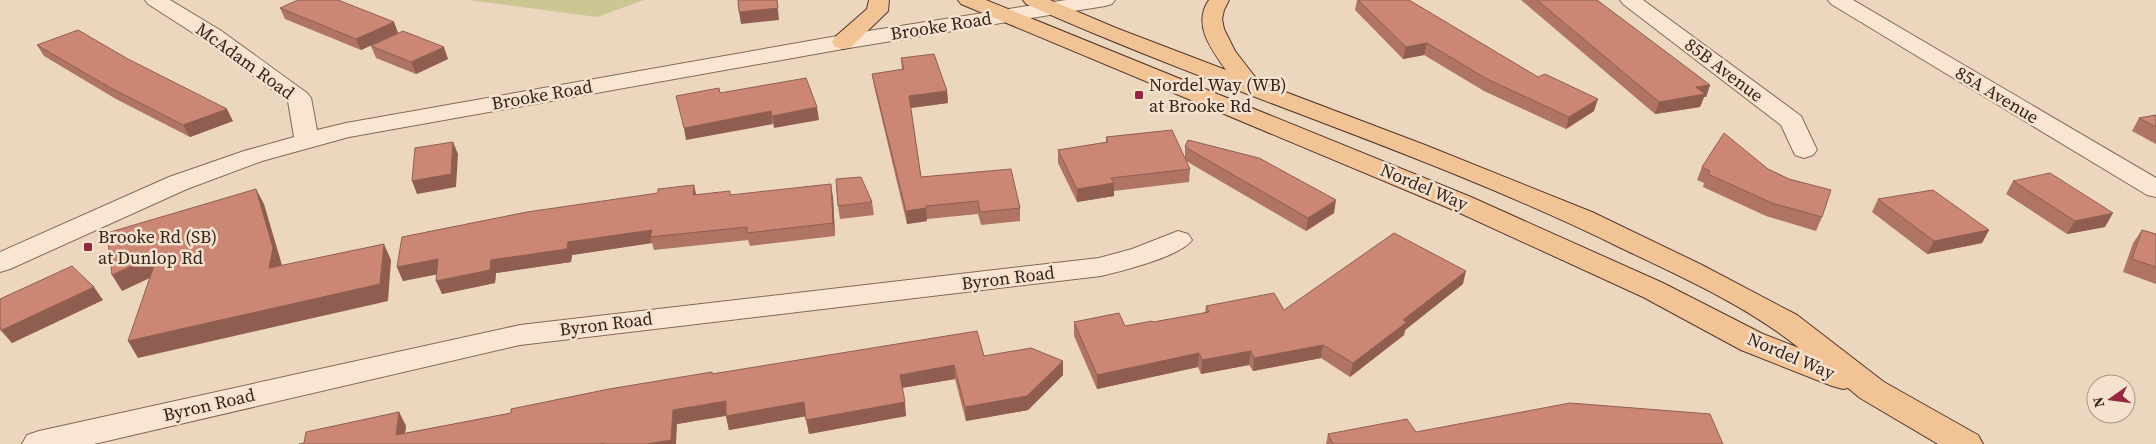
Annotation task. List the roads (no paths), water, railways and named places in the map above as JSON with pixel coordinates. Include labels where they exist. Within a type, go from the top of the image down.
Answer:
[{"type":"main road","points":[[843,42],[878,10],[879,0]]},
{"type":"main road","name":"Nordel Way","points":[[968,0],[1462,203],[1653,290],[1752,342],[1872,390],[1966,444]]},
{"type":"main road","points":[[1219,0],[1212,11],[1214,31],[1220,44],[1251,88]]},
{"type":"main road","name":"Nordel Way","points":[[1043,4],[1108,33],[1416,150],[1582,218],[1664,257],[1786,322],[1872,390]]},
{"type":"street","name":"McAdam Road","points":[[155,0],[212,35],[299,98],[308,140]]},
{"type":"street","name":"Brooke Road","points":[[0,263],[178,183],[308,140],[378,124],[1006,15],[1043,4],[1105,0]]},
{"type":"street","name":"85B Avenue","points":[[1630,0],[1792,121],[1804,150]]},
{"type":"street","name":"85A Avenue","points":[[1838,0],[2156,189]]},
{"type":"street","name":"Byron Road","points":[[39,444],[520,335],[1101,267],[1142,255],[1178,240]]},
{"type":"place","name":"Nordel Way (WB) at Brooke Rd","points":[[1139,95]]},
{"type":"place","name":"Brooke Rd (SB) at Dunlop Rd","points":[[88,247]]}]
